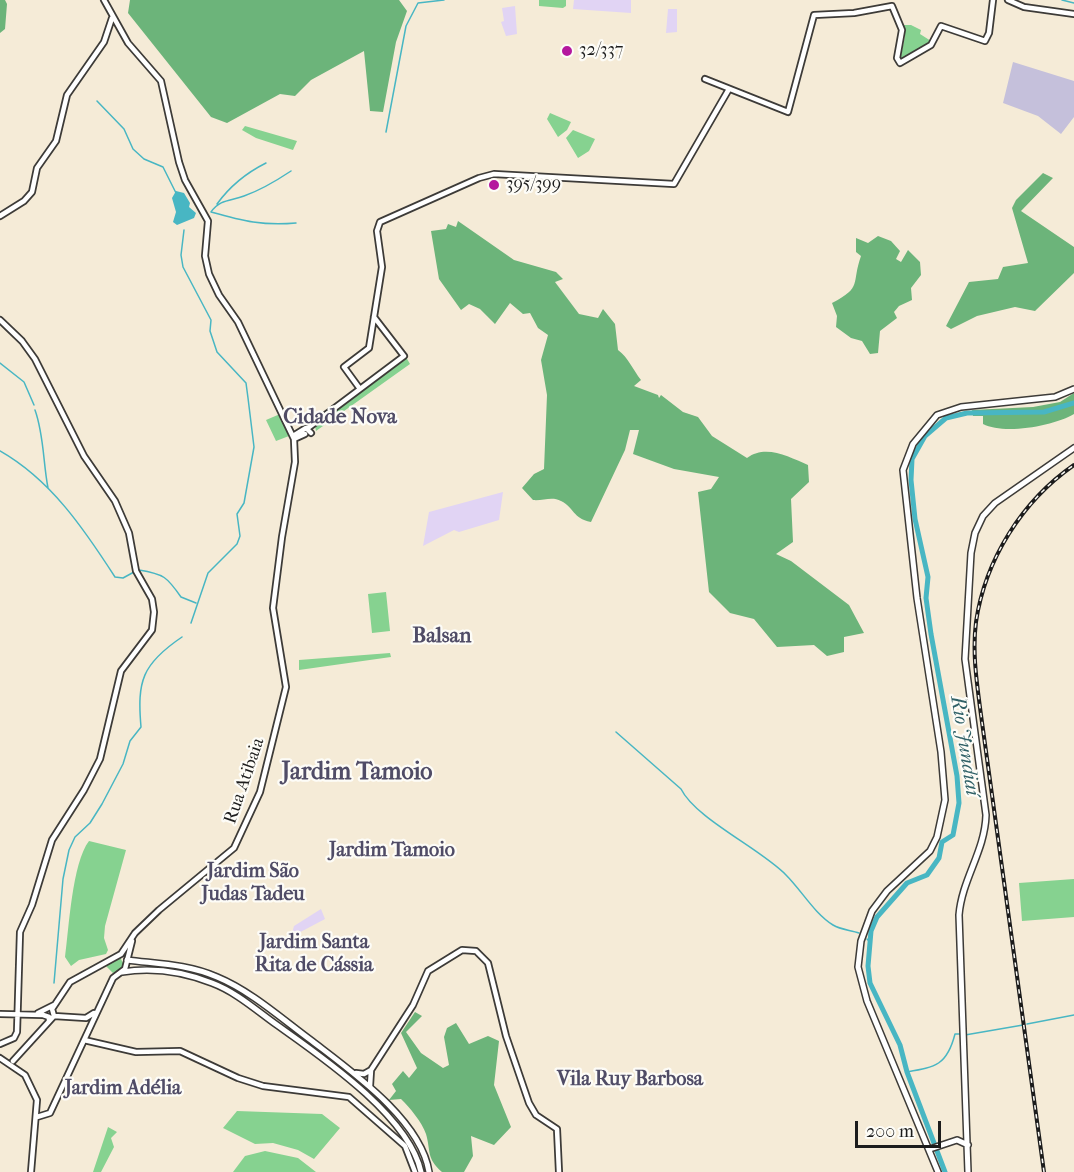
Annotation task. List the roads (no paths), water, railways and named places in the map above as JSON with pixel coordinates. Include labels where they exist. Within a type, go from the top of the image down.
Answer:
[{"type":"main road","points":[[938,1172],[931,1148],[867,1001],[858,967],[861,941],[872,911],[887,891],[930,851],[936,840],[945,800],[903,470],[913,444],[937,415],[961,406],[1055,397],[1074,388]]},
{"type":"main road","points":[[968,1172],[959,907],[986,826],[965,659],[974,539],[978,525],[995,503],[1074,448]]},
{"type":"main road","points":[[127,960],[177,964],[202,971],[219,977],[250,996],[357,1073],[415,1138],[429,1172]]},
{"type":"main road","points":[[123,972],[157,970],[194,976],[219,986],[241,999],[347,1076],[369,1096],[409,1143],[421,1172]]},
{"type":"main road","points":[[194,976],[202,971]]},
{"type":"main road","points":[[241,999],[245,995],[250,996]]},
{"type":"main road","points":[[308,1047],[313,1042]]},
{"type":"main road","points":[[347,1076],[348,1072],[357,1073]]},
{"type":"main road","points":[[409,1143],[415,1138]]},
{"type":"main road","points":[[931,1148],[960,1140],[968,1144]]},
{"type":"street","points":[[104,0],[128,43],[161,81],[185,180],[208,221],[205,256],[209,274],[243,332],[293,438],[404,356],[374,317]]},
{"type":"street","points":[[705,79],[788,112],[814,15],[854,13],[888,5],[895,9],[903,30],[898,63],[931,45],[941,26],[982,41],[987,38],[993,0]]},
{"type":"street","points":[[1008,0],[1024,7],[1074,14]]},
{"type":"street","points":[[0,216],[24,201],[32,192],[38,164],[56,141],[68,95],[104,42],[112,18]]},
{"type":"street","points":[[360,389],[344,367],[369,348],[382,265],[377,228],[389,218],[487,175],[674,184],[729,89]]},
{"type":"street","points":[[0,320],[22,341],[36,359],[84,456],[115,501],[129,533],[136,571],[148,592],[154,612],[152,630],[121,670],[100,759],[88,784],[52,840],[32,905],[20,932],[18,1015],[15,1036],[0,1044]]},
{"type":"street","points":[[372,331],[376,327],[386,332]]},
{"type":"street","name":"Rua Atibaia","points":[[119,955],[133,936],[169,901],[229,855],[237,843],[260,792],[286,687],[273,608],[280,548],[295,462],[293,438]]},
{"type":"street","name":"Rua Atibaia","points":[[37,1117],[50,1113],[113,978],[123,972],[133,936]]},
{"type":"street","points":[[13,1061],[51,1019],[51,1010],[74,979],[129,948]]},
{"type":"street","points":[[357,1073],[364,1074],[371,1070],[418,996],[431,968],[456,953],[471,950],[485,958],[524,1092],[536,1114],[557,1129],[559,1172]]},
{"type":"street","points":[[119,955],[127,960]]},
{"type":"street","points":[[35,1015],[54,1005]]},
{"type":"street","points":[[0,1014],[35,1015],[51,1019],[88,1018],[98,1008]]},
{"type":"street","points":[[75,1018],[87,1023],[87,1033]]},
{"type":"street","points":[[84,1040],[136,1052],[186,1052],[233,1076],[255,1084],[350,1097],[405,1146],[415,1172]]},
{"type":"street","points":[[1,1059],[13,1061]]},
{"type":"street","points":[[1,1059],[25,1075],[33,1086],[37,1100],[31,1172]]},
{"type":"street","points":[[13,1061],[14,1067]]},
{"type":"street","points":[[370,1086],[371,1070]]},
{"type":"water","points":[[176,191],[184,193],[190,203],[189,207],[196,213],[194,218],[177,225],[173,222],[176,212],[172,198]]},
{"type":"waterway","points":[[386,132],[406,26],[418,3],[444,0]]},
{"type":"waterway","points":[[1062,0],[1074,3]]},
{"type":"waterway","points":[[97,101],[124,129],[133,149],[144,159],[163,167],[176,193]]},
{"type":"waterway","points":[[217,204],[239,180],[266,163]]},
{"type":"waterway","points":[[291,171],[256,191],[222,203],[211,212],[253,222],[296,223]]},
{"type":"waterway","points":[[184,230],[181,255],[183,267],[211,320],[210,331],[217,352],[246,383],[254,447],[244,503],[237,514],[240,536],[237,544],[208,573],[191,623]]},
{"type":"waterway","points":[[0,363],[24,382],[34,405]]},
{"type":"waterway","name":"Rio Jundiaí","points":[[945,1172],[907,1072],[900,1045],[870,983],[868,966],[871,931],[877,917],[907,883],[927,875],[939,858],[942,842],[953,835],[959,803],[957,776],[926,598],[928,577],[915,519],[911,480],[912,459],[925,436],[946,418],[967,413],[1044,412],[1074,403]]},
{"type":"waterway","points":[[35,410],[42,439],[48,488]]},
{"type":"waterway","points":[[0,451],[35,476],[51,491],[91,541],[115,577],[123,578],[134,572]]},
{"type":"waterway","points":[[139,570],[164,578],[181,597],[196,603]]},
{"type":"waterway","points":[[54,983],[63,879],[69,850],[75,837],[90,823],[102,804],[123,764],[130,741],[141,727],[140,697],[150,665],[182,637]]},
{"type":"waterway","points":[[616,732],[681,789],[689,800],[714,823],[775,865],[826,920],[839,928],[859,933]]},
{"type":"waterway","name":"Rio Jundiaí","points":[[867,939],[870,942]]},
{"type":"waterway","points":[[1027,1024],[1074,1015]]},
{"type":"waterway","points":[[965,1035],[1023,1025]]},
{"type":"waterway","points":[[907,1072],[939,1063],[948,1052],[955,1034],[961,1034]]},
{"type":"railway","points":[[1044,1172],[978,692],[975,634],[981,599],[988,576],[1009,534],[1038,496],[1074,465]]},
{"type":"place","name":"32/337","points":[[567,51]]},
{"type":"place","name":"395/399","points":[[494,185]]},
{"type":"district","name":"Cidade Nova","points":[[340,418]]},
{"type":"district","name":"Balsan","points":[[442,637]]},
{"type":"district","name":"Jardim Tamoio","points":[[357,773]]},
{"type":"district","name":"Jardim Tamoio","points":[[392,851]]},
{"type":"district","name":"Jardim São Judas Tadeu","points":[[253,884]]},
{"type":"district","name":"Jardim Santa Rita de Cássia","points":[[314,954]]},
{"type":"district","name":"Vila Ruy Barbosa","points":[[630,1080]]},
{"type":"district","name":"Jardim Adélia","points":[[123,1089]]}]
